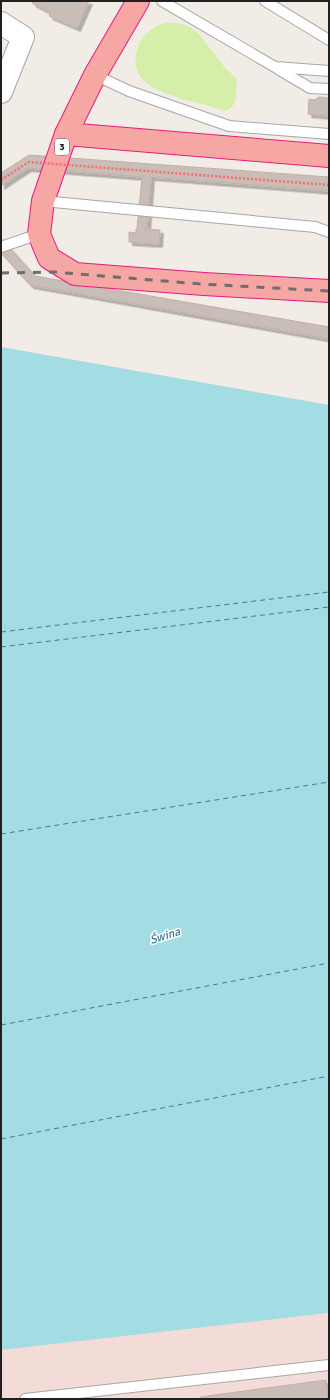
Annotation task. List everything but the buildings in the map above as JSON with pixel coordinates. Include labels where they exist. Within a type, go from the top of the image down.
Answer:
[{"type":"highway","name":"3","points":[[39,234],[44,201],[66,134],[94,75],[138,1]]},
{"type":"highway","name":"3","points":[[66,134],[329,156]]},
{"type":"highway","points":[[39,234],[49,258],[75,274],[204,284],[329,291]]},
{"type":"street","points":[[1,23],[23,37],[1,92]]},
{"type":"lane","points":[[162,1],[310,88],[329,89]]},
{"type":"lane","points":[[265,1],[329,40]]},
{"type":"lane","points":[[275,67],[329,71]]},
{"type":"lane","points":[[94,75],[129,91],[229,126],[329,134]]},
{"type":"lane","points":[[44,201],[315,227],[329,232]]},
{"type":"lane","points":[[1,247],[39,234]]},
{"type":"lane","points":[[25,1399],[329,1365]]},
{"type":"path","points":[[1,180],[29,162],[329,185]]},
{"type":"shaded area","points":[[329,1313],[329,1399],[1,1399],[1,1350]]},
{"type":"green space","points":[[164,23],[183,24],[199,34],[225,68],[237,79],[234,103],[229,110],[224,111],[167,94],[149,85],[142,79],[137,71],[137,50],[147,33]]},
{"type":"water","name":"Świna","points":[[1,347],[329,405],[329,1313],[1,1350]]},
{"type":"ferry route","points":[[1,632],[329,592]]},
{"type":"ferry route","points":[[1,647],[329,607]]},
{"type":"ferry route","points":[[1,834],[329,782]]},
{"type":"ferry route","points":[[1,1025],[329,963]]},
{"type":"ferry route","points":[[1,1139],[329,1076]]},
{"type":"railway","points":[[1,273],[54,272],[201,284],[329,291]]}]
